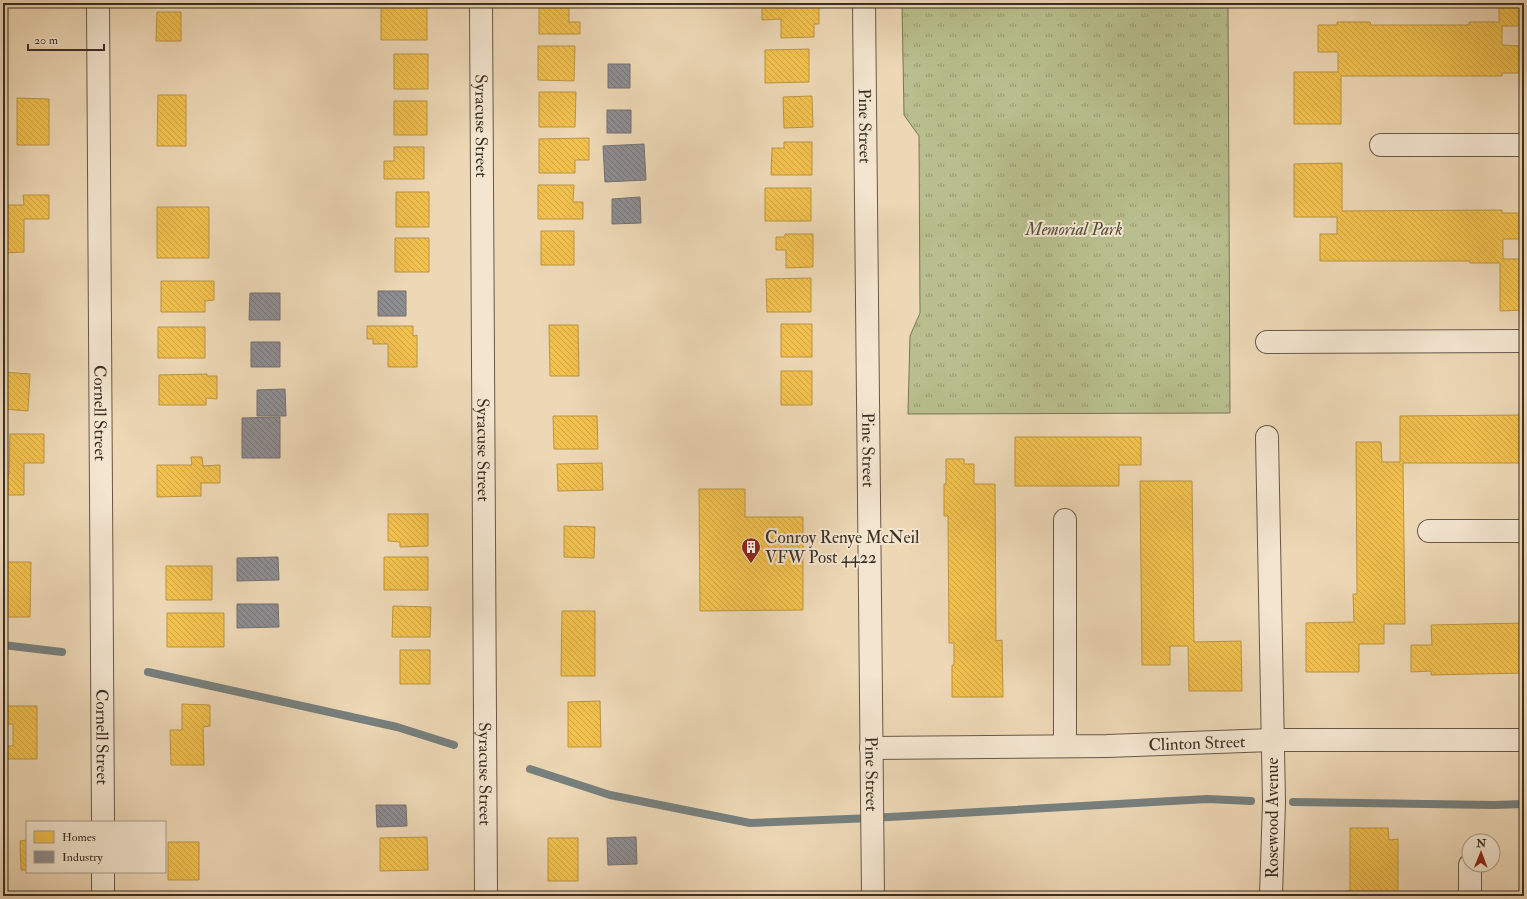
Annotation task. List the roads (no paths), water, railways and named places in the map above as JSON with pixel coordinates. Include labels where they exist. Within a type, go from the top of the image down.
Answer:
[{"type":"street","name":"Cornell Street","points":[[98,3],[103,821]]},
{"type":"street","name":"Syracuse Street","points":[[481,3],[486,896]]},
{"type":"street","name":"Pine Street","points":[[864,3],[872,896]]},
{"type":"street","points":[[1381,145],[1524,145]]},
{"type":"street","points":[[1267,342],[1524,341]]},
{"type":"street","name":"Rosewood Avenue","points":[[1267,437],[1274,802],[1271,896]]},
{"type":"street","points":[[1065,520],[1065,746]]},
{"type":"street","points":[[1429,531],[1524,531]]},
{"type":"street","name":"Clinton Street","points":[[871,748],[1065,746],[1272,740],[1524,740]]},
{"type":"street","points":[[103,873],[103,896]]},
{"type":"street","points":[[1470,873],[1470,896]]},
{"type":"waterway","points":[[3,645],[62,652]]},
{"type":"waterway","points":[[148,672],[397,727],[454,745]]},
{"type":"waterway","points":[[530,769],[610,795],[750,823],[872,818],[1207,799],[1251,801]]},
{"type":"waterway","points":[[1293,802],[1494,805],[1524,804]]},
{"type":"place","name":"Conroy Renye McNeil VFW Post 4422","points":[[751,564]]},
{"type":"park label","name":"Memorial Park","points":[[1074,229]]}]
